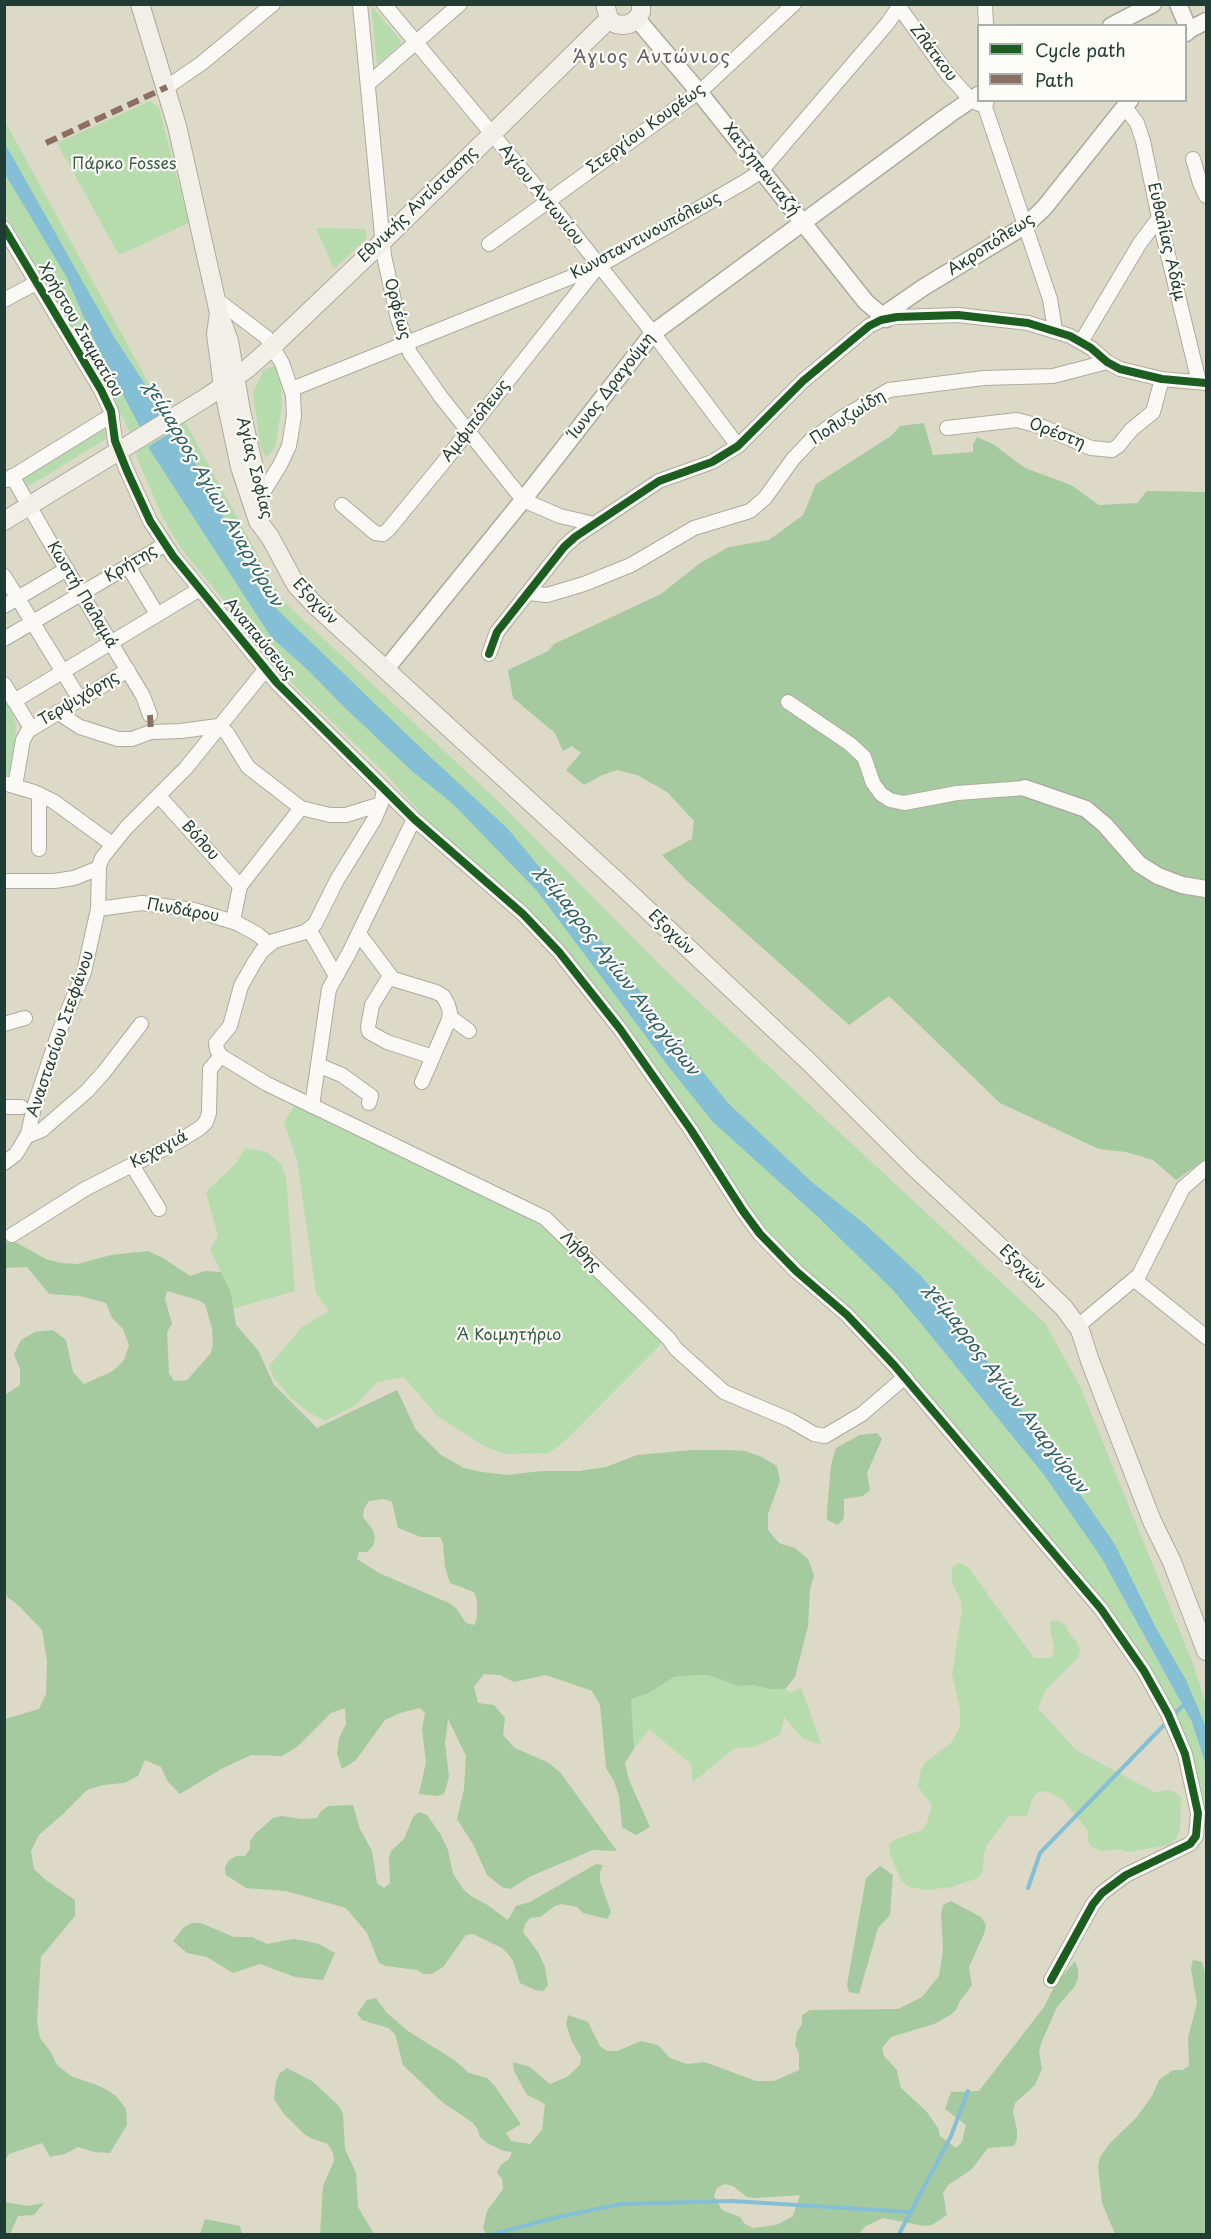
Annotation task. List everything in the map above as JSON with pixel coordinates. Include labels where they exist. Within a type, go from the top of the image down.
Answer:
[{"type":"main road","name":"Αγίας Σοφίας","points":[[144,7],[167,87],[218,306],[229,341],[233,443],[256,516],[260,526],[270,537]]},
{"type":"main road","points":[[607,12],[616,24],[623,26],[629,24],[639,12]]},
{"type":"main road","name":"Εθνικής Αντίστασης","points":[[4,521],[229,383],[273,346],[491,133],[607,12]]},
{"type":"main road","name":"Αγίας Σοφίας","points":[[229,383],[254,468],[270,537]]},
{"type":"main road","points":[[188,409],[215,416],[233,443]]},
{"type":"main road","name":"Εξοχών","points":[[270,537],[298,589],[557,825],[808,1061],[913,1166],[1064,1308],[1078,1326],[1152,1521],[1172,1562],[1206,1651]]},
{"type":"street","points":[[167,87],[202,63],[273,4]]},
{"type":"street","name":"Ορφέως","points":[[360,4],[382,242],[392,295],[406,345],[422,372],[523,500],[560,516],[594,524]]},
{"type":"street","name":"Αγίου Αντωνίου","points":[[384,4],[548,201],[653,333],[738,446]]},
{"type":"street","points":[[396,4],[397,22]]},
{"type":"street","points":[[368,84],[460,4]]},
{"type":"street","name":"Στεργίου Κουρέως","points":[[489,244],[699,92],[794,4]]},
{"type":"street","points":[[985,4],[986,24]]},
{"type":"street","points":[[1115,24],[1153,4]]},
{"type":"street","points":[[1178,4],[1184,24]]},
{"type":"street","name":"Ζλάτκου","points":[[899,5],[946,72],[977,98]]},
{"type":"street","name":"Κωνσταντινουπόλεως","points":[[292,389],[599,266],[761,171],[887,24],[899,5]]},
{"type":"street","name":"Χατζηπανταζή","points":[[639,12],[761,171],[870,306],[884,317]]},
{"type":"street","points":[[1187,32],[1206,21]]},
{"type":"street","name":"Ίωνος Δραγούμη","points":[[386,669],[523,500],[653,333],[802,222],[980,102]]},
{"type":"street","points":[[981,102],[1050,299],[1055,330]]},
{"type":"street","name":"Ακροπόλεως","points":[[884,317],[924,287],[1026,225],[1044,208],[1127,104]]},
{"type":"street","name":"Ευθαλίας Αδάμ","points":[[1127,104],[1141,134],[1159,218],[1203,382]]},
{"type":"street","points":[[1193,159],[1197,177],[1206,196]]},
{"type":"street","points":[[1081,342],[1140,243],[1159,218]]},
{"type":"street","name":"Χρήστου Σταματίου","points":[[4,228],[101,390],[124,448]]},
{"type":"street","name":"Αμφιπόλεως","points":[[342,506],[375,532],[383,534],[443,463],[599,266]]},
{"type":"street","points":[[561,282],[574,296]]},
{"type":"street","points":[[4,300],[36,283]]},
{"type":"street","points":[[218,306],[258,330],[273,346],[285,367],[292,389],[294,422],[288,446],[277,470],[261,495],[256,516]]},
{"type":"street","points":[[489,654],[497,632],[568,543],[659,482],[712,462],[738,446],[789,394],[827,360],[869,326],[884,317],[969,315],[1028,323],[1055,330],[1081,342],[1107,362],[1131,372],[1162,379],[1203,382]]},
{"type":"street","name":"Πολυζωίδη","points":[[529,593],[552,594],[584,584],[631,565],[694,528],[750,511],[765,498],[793,459],[811,440],[843,417],[889,390],[984,378],[1053,376],[1107,362]]},
{"type":"street","name":"Ορέστη","points":[[947,428],[1017,420],[1043,427],[1091,447],[1112,450],[1119,446],[1127,434],[1153,412],[1162,379]]},
{"type":"street","points":[[8,478],[112,415]]},
{"type":"street","name":"Αναπαύσεως","points":[[124,448],[146,513],[164,544],[265,670],[414,819],[523,914],[559,952],[620,1029],[690,1128],[755,1228],[787,1262],[866,1334],[905,1377],[1114,1626],[1144,1671],[1182,1744],[1198,1813],[1195,1838],[1186,1846],[1126,1875],[1102,1893],[1093,1904],[1051,1980]]},
{"type":"street","points":[[254,468],[277,470]]},
{"type":"street","name":"Κωστή Παλαμά","points":[[8,478],[29,506],[128,670],[145,700],[150,715]]},
{"type":"street","name":"Κρήτης","points":[[4,639],[164,544]]},
{"type":"street","points":[[128,566],[158,614]]},
{"type":"street","points":[[4,606],[66,569]]},
{"type":"street","points":[[4,576],[79,698]]},
{"type":"street","points":[[14,700],[200,589]]},
{"type":"street","name":"Τερψιχόρης","points":[[31,728],[128,670]]},
{"type":"street","name":"Αναστασίου Στεφάνου","points":[[4,1163],[16,1154],[27,1136],[57,1039],[84,972],[98,909],[99,868],[102,858],[134,819],[182,773],[265,670]]},
{"type":"street","points":[[4,684],[31,728],[23,740],[10,784],[39,794],[57,804],[112,844]]},
{"type":"street","points":[[788,702],[850,744],[864,757],[873,783],[880,794],[890,800],[904,803],[957,794],[1025,788],[1086,809],[1105,825],[1139,864],[1158,876],[1182,885],[1206,889]]},
{"type":"street","points":[[57,712],[80,727],[118,740],[151,732],[219,727],[227,733],[248,767],[301,808],[330,815],[346,815],[381,804]]},
{"type":"street","points":[[336,976],[309,929],[316,922],[337,880],[372,825],[384,790]]},
{"type":"street","points":[[39,794],[39,849]]},
{"type":"street","name":"Βόλου","points":[[159,796],[240,886]]},
{"type":"street","name":"Πινδάρου","points":[[233,921],[240,886],[301,808]]},
{"type":"street","points":[[312,1106],[327,996],[414,819]]},
{"type":"street","points":[[4,881],[54,881],[74,878],[99,868]]},
{"type":"street","name":"Πινδάρου","points":[[98,909],[122,904],[155,904],[194,910],[233,921],[269,944]]},
{"type":"street","name":"Κεχαγιά","points":[[12,1235],[74,1195],[183,1139],[206,1122],[210,1105],[209,1073],[211,1066],[221,1056],[216,1048],[217,1040],[230,1026],[246,975],[269,944],[276,939],[309,929]]},
{"type":"street","points":[[359,934],[390,976],[398,981],[440,994],[448,1005],[450,1017],[423,1082]]},
{"type":"street","points":[[390,976],[372,1005],[369,1032],[387,1042],[433,1057]]},
{"type":"street","points":[[450,1017],[469,1031]]},
{"type":"street","points":[[4,1024],[25,1018]]},
{"type":"street","points":[[27,1136],[42,1130],[87,1091],[141,1023]]},
{"type":"street","name":"Λήθης","points":[[221,1056],[255,1078],[545,1218],[669,1339],[676,1349],[724,1392],[790,1420],[814,1434],[825,1436],[848,1423],[905,1377]]},
{"type":"street","points":[[318,1065],[342,1076],[370,1096],[369,1103]]},
{"type":"street","points":[[4,1107],[21,1107]]},
{"type":"street","points":[[132,1165],[159,1209]]},
{"type":"street","points":[[1078,1326],[1135,1280],[1147,1261],[1183,1188],[1206,1168]]},
{"type":"street","points":[[1135,1280],[1206,1337]]},
{"type":"green space","points":[[371,5],[402,42],[377,65]]},
{"type":"green space","name":"Πάρκο Fosses","points":[[150,101],[159,108],[189,223],[119,255],[57,143]]},
{"type":"green space","points":[[4,120],[157,398],[170,408],[130,432],[103,381],[5,213]]},
{"type":"green space","points":[[316,228],[365,229],[367,238],[334,269]]},
{"type":"green space","points":[[275,366],[280,375],[282,406],[275,447],[268,456],[264,455],[260,444],[253,393],[263,371]]},
{"type":"green space","points":[[184,420],[283,601],[498,801],[667,972],[1045,1323],[1080,1386],[1192,1661],[1206,1704],[1206,1807],[1186,1746],[1152,1679],[815,1282],[758,1224],[613,1012],[433,827],[385,773],[289,680],[183,551],[162,516],[137,458],[137,450]]},
{"type":"green space","points":[[924,423],[933,455],[973,452],[973,444],[977,437],[993,444],[1025,468],[1071,485],[1099,505],[1137,503],[1147,491],[1206,492],[1206,1159],[1176,1180],[1153,1160],[1126,1152],[1099,1149],[1000,1103],[889,996],[849,1025],[686,880],[662,855],[692,839],[694,821],[667,792],[637,775],[617,770],[584,785],[566,770],[581,753],[572,746],[563,751],[555,733],[513,698],[508,670],[548,651],[554,644],[661,594],[700,563],[729,547],[769,540],[803,515],[816,484],[891,436],[900,426]]},
{"type":"green space","points":[[105,426],[107,428],[106,439],[26,488],[22,476]]},
{"type":"green space","points":[[4,699],[14,716],[16,726],[13,768],[5,775]]},
{"type":"green space","name":"Ά Κοιμητήριο","points":[[295,1105],[545,1224],[666,1339],[566,1440],[549,1453],[505,1454],[484,1446],[437,1416],[404,1377],[377,1382],[357,1404],[325,1421],[308,1412],[290,1397],[274,1378],[269,1366],[302,1327],[329,1311],[316,1293],[297,1160],[284,1122]]},
{"type":"green space","points":[[245,1148],[267,1152],[281,1164],[286,1178],[295,1291],[232,1309],[231,1293],[210,1249],[218,1236],[206,1192],[237,1162]]},
{"type":"green space","points":[[5,1242],[17,1243],[46,1259],[61,1263],[78,1264],[111,1255],[148,1251],[190,1276],[205,1271],[221,1272],[231,1293],[236,1325],[258,1350],[274,1385],[317,1428],[397,1390],[416,1430],[441,1455],[464,1468],[507,1475],[541,1471],[579,1471],[606,1467],[637,1455],[693,1450],[745,1451],[762,1457],[777,1466],[780,1481],[768,1514],[768,1530],[779,1543],[795,1548],[808,1559],[814,1575],[810,1590],[808,1626],[795,1677],[785,1689],[770,1689],[753,1685],[738,1686],[708,1675],[692,1675],[674,1677],[647,1694],[631,1699],[634,1749],[625,1763],[629,1780],[650,1827],[636,1835],[622,1827],[619,1796],[606,1768],[600,1705],[592,1691],[546,1675],[514,1682],[500,1675],[484,1674],[474,1687],[478,1703],[494,1705],[505,1718],[503,1735],[515,1748],[547,1762],[560,1772],[617,1851],[593,1850],[531,1876],[510,1889],[502,1887],[487,1875],[474,1846],[457,1819],[464,1789],[466,1756],[448,1719],[445,1743],[449,1777],[444,1794],[437,1796],[419,1794],[426,1762],[422,1729],[425,1713],[420,1708],[385,1720],[356,1760],[342,1769],[337,1754],[339,1738],[346,1724],[345,1708],[331,1713],[297,1747],[282,1756],[251,1755],[221,1769],[180,1794],[168,1782],[161,1767],[145,1760],[138,1776],[124,1783],[103,1785],[87,1790],[39,1835],[31,1851],[34,1869],[75,1900],[75,1916],[41,1957],[37,2021],[40,2038],[57,2065],[71,2076],[102,2087],[116,2096],[126,2109],[127,2125],[110,2153],[94,2152],[78,2147],[65,2154],[50,2157],[42,2143],[9,2154],[5,2160],[5,1719],[39,1709],[46,1694],[47,1661],[42,1630],[5,1595],[5,1395],[20,1385],[20,1369],[14,1354],[21,1340],[35,1332],[53,1330],[66,1340],[73,1372],[84,1384],[113,1371],[124,1360],[129,1345],[123,1329],[112,1318],[106,1303],[80,1296],[49,1294],[27,1267],[5,1268]],"holes":[[[167,1291],[205,1304],[212,1329],[211,1353],[187,1380],[174,1381],[169,1373],[167,1332],[172,1324],[165,1299]],[[384,1499],[392,1502],[398,1528],[421,1537],[440,1537],[450,1583],[474,1592],[477,1600],[477,1617],[474,1625],[466,1623],[456,1608],[449,1603],[379,1573],[357,1559],[359,1552],[367,1552],[373,1546],[375,1538],[373,1530],[363,1517],[364,1509],[369,1501]]]},
{"type":"green space","points":[[877,1433],[882,1439],[867,1473],[870,1490],[863,1496],[844,1499],[844,1518],[838,1525],[827,1520],[831,1465],[836,1448],[860,1435]]},
{"type":"green space","points":[[960,1563],[968,1567],[1034,1658],[1052,1658],[1054,1648],[1050,1629],[1051,1621],[1059,1621],[1066,1626],[1080,1649],[1078,1658],[1045,1691],[1038,1708],[1076,1750],[1156,1793],[1165,1790],[1173,1791],[1181,1797],[1180,1830],[1176,1839],[1169,1845],[1128,1852],[1119,1849],[1101,1851],[1092,1847],[1087,1840],[1089,1832],[1063,1800],[1047,1791],[1038,1792],[1032,1799],[1027,1816],[1009,1816],[987,1845],[983,1870],[978,1878],[951,1887],[927,1890],[909,1887],[901,1880],[890,1854],[889,1845],[896,1839],[922,1830],[927,1823],[932,1805],[918,1787],[921,1769],[926,1762],[952,1742],[960,1727],[960,1709],[952,1674],[962,1610],[961,1601],[951,1576],[953,1566]]},
{"type":"green space","points":[[708,1675],[738,1686],[753,1685],[770,1689],[785,1689],[791,1693],[801,1687],[821,1744],[803,1739],[784,1717],[780,1735],[754,1747],[735,1748],[693,1782],[691,1764],[649,1729],[634,1749],[630,1714],[631,1699],[647,1694],[674,1677]]},
{"type":"green space","points":[[353,1805],[360,1829],[372,1851],[377,1883],[384,1888],[390,1883],[391,1851],[404,1839],[413,1817],[419,1812],[427,1815],[441,1835],[448,1850],[453,1874],[464,1890],[508,1920],[516,1906],[530,1902],[596,1864],[603,1865],[600,1881],[611,1912],[607,1919],[583,1913],[577,1907],[562,1904],[555,1906],[540,1917],[530,1918],[523,1932],[538,1952],[545,1967],[548,1985],[543,1991],[520,1983],[513,1961],[508,1954],[502,1948],[473,1934],[466,1935],[443,1967],[432,1974],[386,1966],[379,1963],[367,1933],[346,1908],[286,1891],[246,1888],[226,1875],[225,1867],[229,1860],[237,1856],[245,1856],[255,1834],[273,1818],[282,1816],[301,1819],[317,1818],[328,1806]]},
{"type":"green space","points":[[880,1866],[893,1875],[890,1915],[878,1928],[859,1994],[849,1992],[847,1985],[866,1878]]},
{"type":"green space","points":[[951,1901],[981,1917],[986,1925],[969,1967],[972,1985],[956,2010],[949,2016],[934,2024],[891,2037],[882,2048],[884,2056],[897,2070],[901,2088],[926,2111],[938,2128],[940,2136],[956,2148],[962,2142],[966,2125],[945,2109],[951,2092],[979,2091],[1044,2007],[1056,1983],[1075,1961],[1078,1978],[1075,1986],[1057,2007],[1042,2041],[1039,2051],[1042,2069],[1035,2085],[1015,2103],[1013,2112],[1017,2139],[1014,2146],[988,2148],[971,2170],[948,2185],[943,2193],[947,2215],[932,2225],[924,2226],[883,2218],[866,2226],[858,2234],[487,2234],[483,2229],[487,2211],[503,2189],[502,2179],[497,2172],[512,2152],[487,2143],[480,2137],[472,2122],[442,2102],[403,2065],[395,2034],[388,2028],[362,2020],[357,2014],[367,2000],[376,1998],[387,2013],[408,2031],[454,2060],[469,2073],[487,2078],[521,2124],[506,2133],[511,2141],[530,2144],[542,2130],[545,2104],[527,2095],[514,2071],[513,2062],[530,2067],[550,2084],[567,2077],[580,2065],[581,2057],[572,2042],[566,2024],[568,2015],[588,2022],[600,2046],[607,2051],[617,2051],[641,2041],[658,2045],[670,2058],[687,2064],[705,2062],[756,2081],[774,2081],[799,2070],[799,2053],[795,2045],[797,2032],[802,2024],[802,2015],[810,2010],[898,2009],[922,1997],[939,1976],[943,1950],[941,1913],[943,1905]],"holes":[[[725,2184],[733,2186],[747,2197],[800,2195],[793,2216],[776,2225],[753,2228],[745,2224],[740,2217],[722,2210],[714,2196],[717,2188]]]},
{"type":"green space","points":[[192,1923],[201,1923],[234,1937],[252,1937],[267,1944],[293,1939],[301,1940],[319,1944],[335,1953],[323,1980],[295,1977],[260,1964],[233,1973],[207,1957],[187,1953],[173,1941],[184,1927]]},
{"type":"green space","points":[[1193,1960],[1202,1962],[1206,1975],[1206,2234],[1115,2234],[1102,2203],[1098,2166],[1100,2157],[1110,2143],[1136,2118],[1152,2096],[1159,2080],[1173,2070],[1182,2070],[1189,2066],[1188,2038],[1197,2003],[1191,1969]]},
{"type":"green space","points":[[287,2068],[312,2081],[339,2106],[343,2114],[345,2149],[356,2173],[358,2207],[374,2234],[320,2234],[323,2186],[334,2161],[333,2153],[328,2144],[303,2133],[284,2114],[274,2099],[276,2081],[280,2073]]},
{"type":"green space","points":[[4,2202],[27,2206],[44,2203],[34,2215],[18,2216],[10,2234],[5,2234]]},
{"type":"green space","points":[[205,2219],[240,2226],[242,2234],[200,2234]]},
{"type":"water","points":[[4,142],[113,335],[165,415],[141,429],[93,338],[66,276],[5,174]]},
{"type":"water","name":"χείμαρρος Αγίων Αναργύρων","points":[[176,429],[210,490],[262,595],[508,829],[613,955],[728,1103],[814,1184],[866,1225],[921,1276],[969,1335],[1114,1543],[1157,1630],[1186,1680],[1206,1727],[1206,1766],[1192,1722],[1101,1557],[1044,1475],[919,1321],[893,1290],[817,1216],[713,1122],[668,1066],[537,891],[453,804],[412,771],[271,637],[148,447]]},
{"type":"waterway","points":[[1173,1715],[1185,1704]]},
{"type":"waterway","points":[[1028,1888],[1040,1853],[1168,1721]]},
{"type":"waterway","points":[[899,2234],[951,2136],[968,2091]]},
{"type":"waterway","points":[[493,2234],[621,2204],[732,2201],[911,2212]]},
{"type":"marked path","points":[[46,143],[167,87]]},
{"type":"marked path","points":[[150,715],[151,732]]},
{"type":"cycle path","points":[[4,228],[101,390],[111,411],[115,441],[127,471],[150,521],[173,556],[277,683],[414,819],[523,914],[559,952],[620,1029],[760,1234],[796,1271],[847,1315],[894,1365],[1101,1609],[1144,1671],[1168,1714],[1185,1754],[1198,1813],[1196,1836],[1190,1844],[1126,1875],[1102,1893],[1093,1904],[1051,1980]]},
{"type":"cycle path","points":[[489,654],[497,632],[564,547],[575,537],[659,481],[712,462],[738,446],[803,381],[869,326],[881,320],[897,317],[958,315],[1028,323],[1070,336],[1120,369],[1162,379],[1206,383]]},
{"type":"district","name":"Άγιος Αντώνιος","points":[[652,58]]}]
